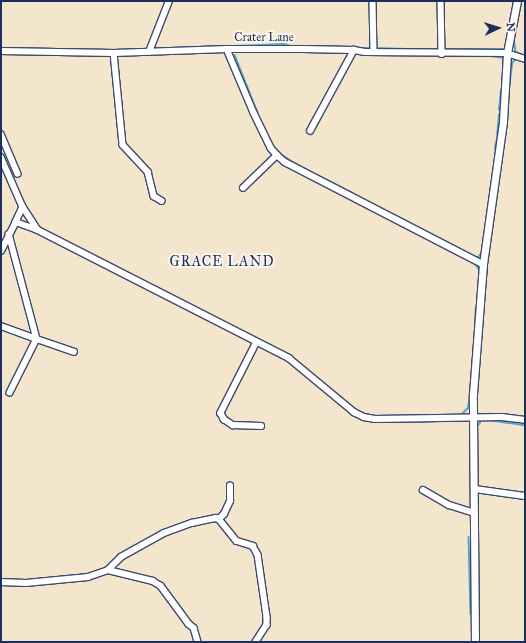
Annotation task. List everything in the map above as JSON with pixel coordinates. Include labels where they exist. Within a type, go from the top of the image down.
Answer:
[{"type":"street","points":[[150,52],[169,1]]},
{"type":"street","points":[[373,1],[374,52]]},
{"type":"street","points":[[441,1],[442,54]]},
{"type":"street","points":[[475,642],[475,490],[472,418],[483,264],[503,122],[507,53],[517,1]]},
{"type":"street","points":[[227,49],[254,113],[271,148],[277,156],[285,162],[483,264]]},
{"type":"street","name":"Crater Lane","points":[[1,51],[114,53],[227,49],[354,50],[442,54],[507,53],[525,59]]},
{"type":"street","points":[[310,131],[354,50]]},
{"type":"street","points":[[114,53],[123,145],[148,172],[154,196],[162,201]]},
{"type":"street","points":[[1,134],[18,174]]},
{"type":"street","points":[[243,188],[277,156]]},
{"type":"street","points":[[1,157],[23,207],[38,230]]},
{"type":"street","points":[[1,251],[23,207]]},
{"type":"street","points":[[16,222],[38,230],[289,358],[354,412],[364,417],[375,419],[502,417],[525,420]]},
{"type":"street","points":[[9,234],[37,339],[10,393]]},
{"type":"street","points":[[1,326],[74,352]]},
{"type":"street","points":[[257,342],[221,413],[224,419],[233,425],[261,426]]},
{"type":"street","points":[[1,582],[26,583],[88,577],[108,570],[121,557],[164,533],[192,523],[219,518],[224,514],[230,501],[230,486]]},
{"type":"street","points":[[424,490],[450,505],[475,513]]},
{"type":"street","points":[[475,490],[525,496]]},
{"type":"street","points":[[219,518],[237,541],[253,546],[258,555],[267,625],[256,642]]},
{"type":"street","points":[[108,570],[158,583],[188,624],[194,628],[198,642]]},
{"type":"waterway","points":[[514,38],[516,52],[525,56]]},
{"type":"waterway","points":[[236,46],[284,44],[294,47]]},
{"type":"waterway","points":[[359,48],[369,48]]},
{"type":"waterway","points":[[376,48],[440,50]]},
{"type":"waterway","points":[[444,49],[503,49]]},
{"type":"waterway","points":[[354,54],[362,54]]},
{"type":"waterway","points":[[235,55],[258,113]]},
{"type":"waterway","points":[[490,56],[504,58]]},
{"type":"waterway","points":[[508,97],[512,63],[516,59]]},
{"type":"waterway","points":[[499,110],[501,90]]},
{"type":"waterway","points":[[497,137],[499,115]]},
{"type":"waterway","points":[[495,150],[496,142]]},
{"type":"waterway","points":[[278,152],[296,164],[319,176]]},
{"type":"waterway","points":[[327,180],[352,193]]},
{"type":"waterway","points":[[356,195],[376,206]]},
{"type":"waterway","points":[[392,214],[442,240]]},
{"type":"waterway","points":[[488,250],[488,257]]},
{"type":"waterway","points":[[475,257],[478,257],[481,254]]},
{"type":"waterway","points":[[468,260],[474,263]]},
{"type":"waterway","points":[[475,263],[479,269]]},
{"type":"waterway","points":[[485,286],[487,268]]},
{"type":"waterway","points":[[475,318],[476,308]]},
{"type":"waterway","points":[[461,415],[468,408],[470,395]]},
{"type":"waterway","points":[[362,413],[370,415]]},
{"type":"waterway","points":[[488,420],[525,425]]},
{"type":"waterway","points":[[419,422],[445,421]]},
{"type":"waterway","points":[[448,421],[463,421]]},
{"type":"waterway","points":[[372,422],[413,422]]},
{"type":"waterway","points":[[477,436],[477,426],[480,423]]},
{"type":"waterway","points":[[477,493],[477,501]]},
{"type":"waterway","points":[[471,521],[471,530]]},
{"type":"waterway","points":[[469,537],[471,614]]},
{"type":"district","name":"GRACE LAND","points":[[222,262]]}]
